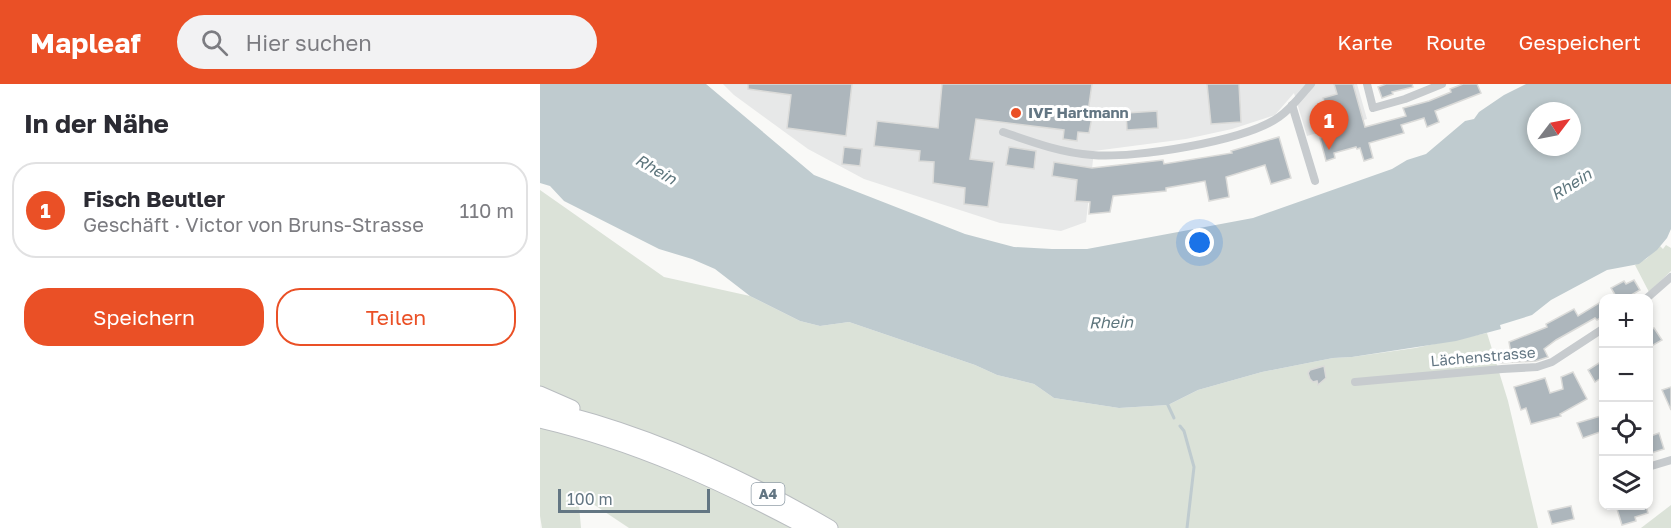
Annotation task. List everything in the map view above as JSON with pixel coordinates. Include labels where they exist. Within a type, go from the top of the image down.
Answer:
[{"type":"highway","points":[[540,394],[630,434]]},
{"type":"highway","name":"A4","points":[[540,408],[579,417],[630,434],[731,476],[830,528]]},
{"type":"highway","name":"A4","points":[[540,420],[601,436],[687,468],[808,528]]},
{"type":"street","points":[[1003,132],[1048,147],[1093,156],[1138,154],[1225,139],[1272,121],[1293,105],[1311,84]]},
{"type":"street","points":[[1367,84],[1373,108],[1405,99],[1442,84]]},
{"type":"street","points":[[1293,105],[1315,181]]},
{"type":"street","points":[[1652,294],[1671,277]]},
{"type":"street","name":"Lächenstrasse","points":[[1355,382],[1537,367],[1552,362],[1599,331]]},
{"type":"street","points":[[1653,465],[1671,460]]},
{"type":"shaded area","points":[[723,84],[1357,84],[1367,119],[1307,136],[1294,93],[1275,115],[1232,129],[1186,139],[1094,151],[1086,222],[1061,231],[1000,223],[864,179],[808,149],[734,95]]},
{"type":"shaded area","points":[[540,190],[664,277],[750,296],[800,321],[820,326],[849,322],[975,365],[997,375],[1034,384],[1054,398],[1119,408],[1168,405],[1198,390],[1262,372],[1333,358],[1415,348],[1487,333],[1508,401],[1538,528],[629,528],[578,494],[581,528],[542,528],[540,516]]},
{"type":"shaded area","points":[[1666,245],[1671,248],[1671,271],[1649,292],[1635,265],[1646,259],[1660,246],[1663,249]]},
{"type":"shaded area","points":[[1671,505],[1671,528],[1641,528]]},
{"type":"water","name":"Rhein","points":[[540,84],[706,84],[814,175],[965,234],[1014,247],[1087,249],[1253,218],[1392,169],[1407,160],[1426,154],[1465,121],[1474,119],[1479,112],[1504,95],[1526,84],[1671,84],[1671,229],[1657,250],[1639,264],[1607,270],[1551,300],[1532,315],[1500,325],[1501,329],[1456,341],[1333,358],[1262,372],[1198,390],[1168,405],[1119,408],[1054,398],[1034,384],[997,375],[975,365],[849,322],[820,326],[800,321],[750,296],[715,269],[659,249],[564,201],[550,186],[540,183]]},
{"type":"building","points":[[748,84],[852,84],[846,136],[787,128],[791,95],[748,89]]},
{"type":"building","points":[[942,84],[1092,84],[1088,112],[1093,112],[1089,133],[1078,132],[1077,141],[1063,139],[1064,130],[976,119],[970,159],[994,162],[988,207],[964,204],[965,188],[933,183],[934,162],[919,161],[920,151],[874,146],[877,121],[938,128]]},
{"type":"building","points":[[1207,84],[1239,84],[1241,122],[1211,124]]},
{"type":"building","points":[[1334,84],[1353,84],[1365,127],[1406,116],[1403,108],[1429,101],[1463,84],[1477,84],[1481,93],[1435,111],[1439,122],[1427,127],[1424,118],[1401,125],[1404,133],[1369,143],[1373,158],[1364,161],[1360,148],[1356,147],[1334,153],[1335,158],[1326,161],[1320,138],[1333,134],[1323,98],[1337,94]]},
{"type":"building","points":[[1386,84],[1412,84],[1413,87],[1392,92],[1393,94],[1382,98],[1378,87]]},
{"type":"building","points":[[1157,111],[1158,128],[1127,130],[1126,113]]},
{"type":"building","points":[[1279,137],[1291,178],[1271,184],[1265,165],[1226,177],[1229,197],[1209,201],[1205,181],[1166,188],[1166,191],[1113,196],[1110,212],[1089,214],[1090,202],[1075,201],[1077,180],[1052,176],[1054,162],[1092,168],[1163,160],[1164,164],[1232,153],[1231,151]]},
{"type":"building","points":[[844,147],[862,149],[860,166],[842,164]]},
{"type":"building","points":[[1009,147],[1036,151],[1034,169],[1006,165]]},
{"type":"building","points":[[1634,280],[1640,290],[1633,294],[1615,294],[1611,288],[1624,281],[1626,284]]},
{"type":"building","points":[[1599,303],[1599,319],[1595,318],[1556,340],[1544,349],[1548,357],[1536,361],[1499,363],[1499,354],[1511,353],[1509,342],[1547,327],[1546,324],[1574,309],[1578,316]]},
{"type":"building","points":[[1653,328],[1662,340],[1653,345]]},
{"type":"building","points":[[1599,363],[1599,379],[1595,382],[1588,370]]},
{"type":"building","points":[[1324,366],[1326,378],[1318,385],[1317,381],[1313,382],[1310,379],[1308,373],[1310,370]]},
{"type":"building","points":[[1573,372],[1587,399],[1560,414],[1561,416],[1531,424],[1526,408],[1521,410],[1514,387],[1545,378],[1550,393],[1563,389],[1561,377]]},
{"type":"building","points":[[1671,387],[1671,410],[1662,390]]},
{"type":"building","points":[[1599,416],[1599,432],[1583,438],[1577,423]]},
{"type":"building","points":[[1659,433],[1664,449],[1653,452],[1653,435]]},
{"type":"building","points":[[1571,506],[1574,519],[1552,524],[1548,511]]},
{"type":"building","points":[[1617,510],[1647,510],[1648,513],[1635,517],[1636,521],[1622,525]]},
{"type":"waterway","points":[[1167,403],[1174,418]]},
{"type":"waterway","points":[[1180,426],[1184,431],[1194,467],[1187,528]]},
{"type":"place","name":"IVF Hartmann","points":[[1016,113]]},
{"type":"place","name":"Fisch Beutler","points":[[1329,150]]}]
